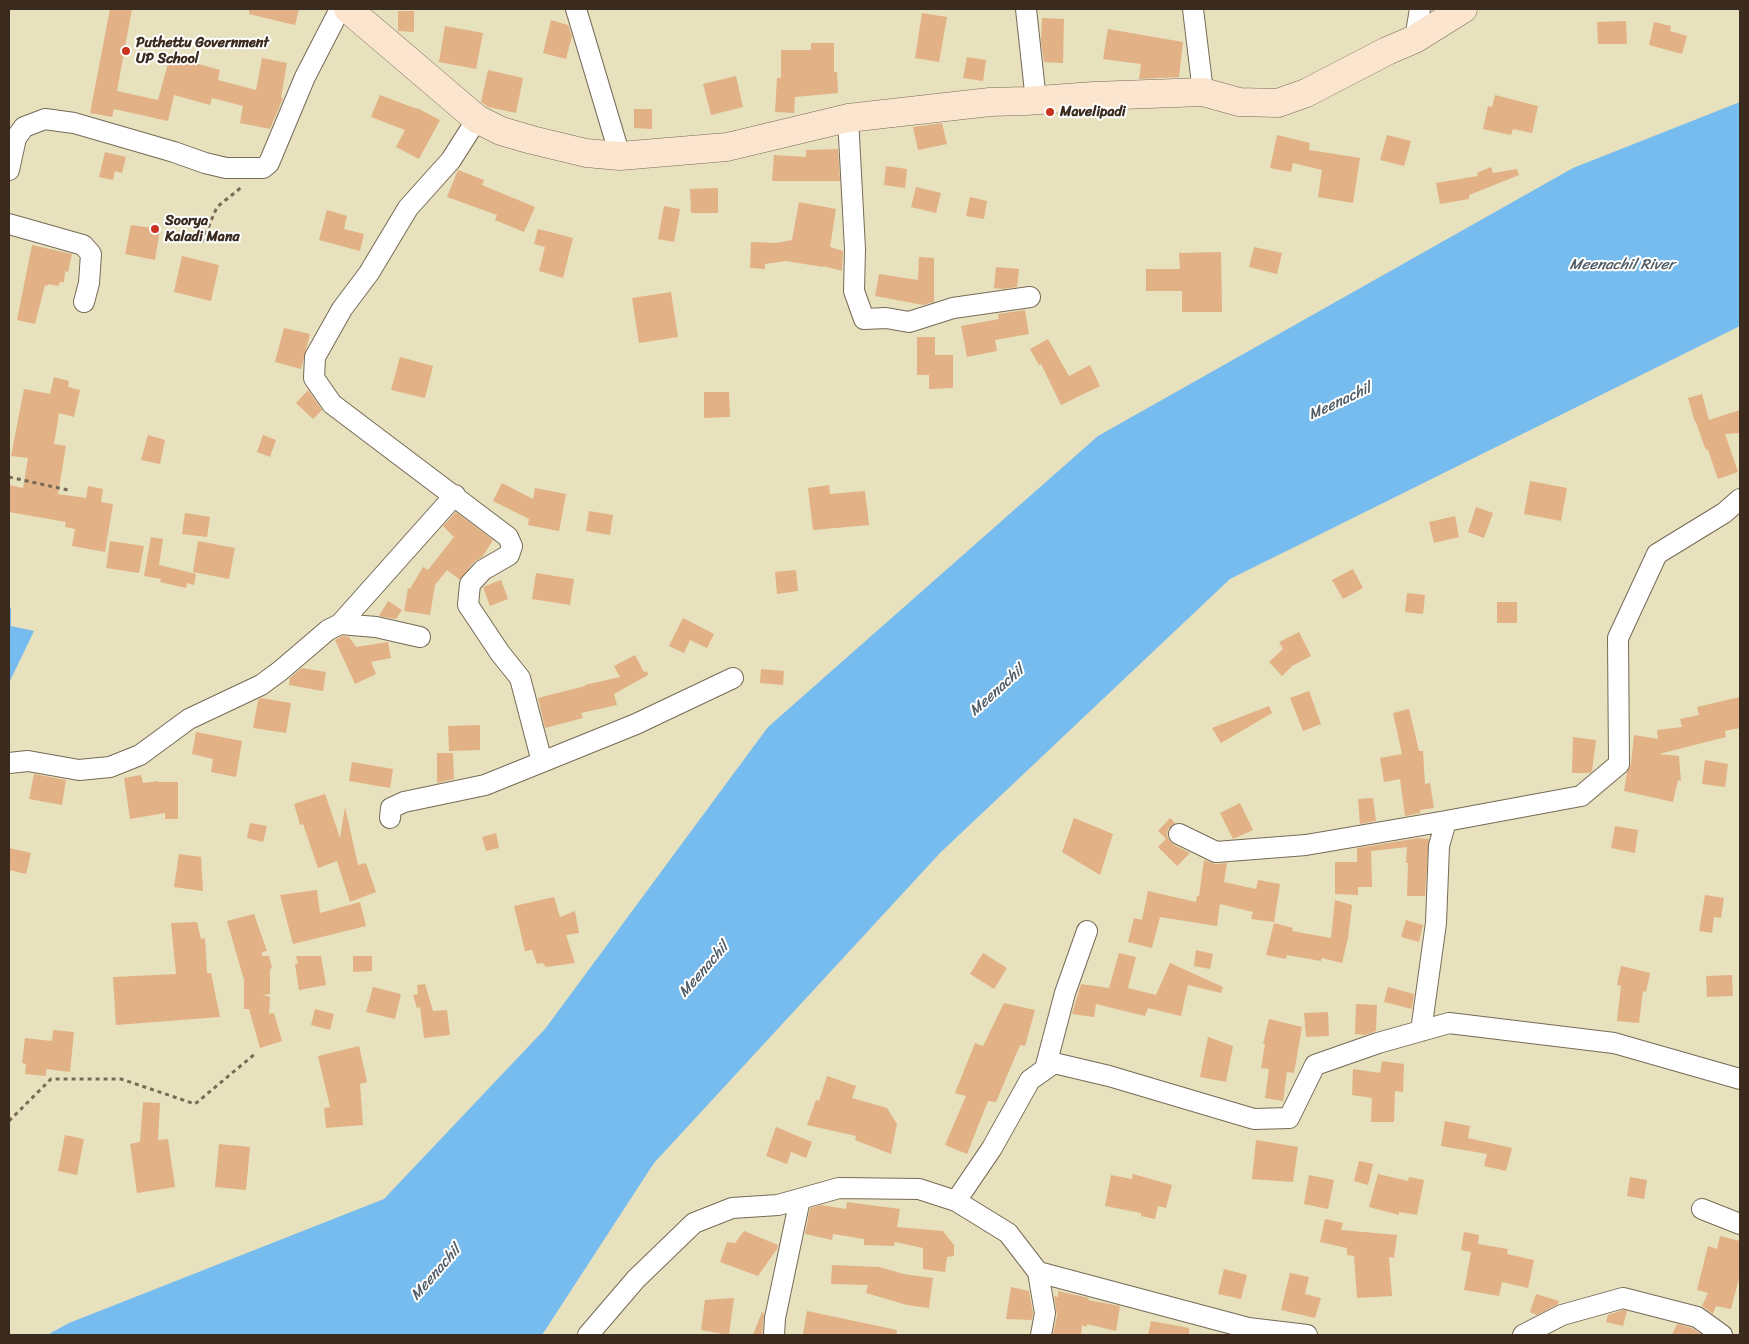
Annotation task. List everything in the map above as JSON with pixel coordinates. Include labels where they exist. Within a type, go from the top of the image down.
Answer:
[{"type":"main road","points":[[348,9],[477,119],[501,131],[532,140],[586,153],[620,156],[727,147],[848,118],[990,102],[1203,92],[1239,102],[1278,103],[1306,93],[1387,51],[1415,40],[1464,9]]},
{"type":"street","points":[[9,170],[16,138],[24,127],[45,119],[74,123],[226,168],[262,168],[269,163],[305,77],[340,9]]},
{"type":"street","points":[[576,9],[620,156]]},
{"type":"street","points":[[1026,9],[1036,101]]},
{"type":"street","points":[[1193,9],[1203,92]]},
{"type":"street","points":[[1415,40],[1420,9]]},
{"type":"street","points":[[848,118],[855,249],[854,291],[864,318],[886,318],[909,322],[953,308],[1030,297]]},
{"type":"street","points":[[477,119],[451,160],[408,208],[369,273],[342,309],[315,357],[314,378],[332,404],[455,495],[508,537],[512,546],[509,555],[483,570],[470,584],[468,605],[500,653],[520,678],[542,762]]},
{"type":"street","points":[[9,224],[83,245],[91,254],[89,283],[84,302]]},
{"type":"street","points":[[9,764],[28,761],[79,770],[110,767],[140,755],[189,719],[260,685],[280,672],[328,630],[340,624],[455,495]]},
{"type":"street","points":[[1179,834],[1216,852],[1306,846],[1580,796],[1619,764],[1618,638],[1657,554],[1724,513],[1740,499]]},
{"type":"street","points":[[340,624],[376,628],[420,637]]},
{"type":"street","points":[[390,818],[391,808],[404,802],[485,785],[636,724],[733,678]]},
{"type":"street","points":[[1420,1031],[1436,923],[1439,846],[1446,821]]},
{"type":"street","points":[[1046,1069],[1065,993],[1087,931]]},
{"type":"street","points":[[956,1201],[992,1148],[1030,1080],[1054,1063],[1254,1119],[1289,1118],[1315,1064],[1378,1043],[1449,1023],[1614,1043],[1740,1079]]},
{"type":"street","points":[[588,1335],[636,1280],[694,1223],[732,1208],[778,1204],[839,1188],[919,1189],[956,1201],[1008,1233],[1038,1272],[1045,1313],[1041,1335]]},
{"type":"street","points":[[774,1335],[775,1318],[800,1199]]},
{"type":"street","points":[[1702,1209],[1740,1224]]},
{"type":"street","points":[[1038,1272],[1248,1328],[1307,1335]]},
{"type":"street","points":[[1524,1335],[1562,1315],[1624,1298],[1697,1317],[1722,1335]]},
{"type":"path","points":[[202,242],[217,206],[240,190],[252,178],[251,169]]},
{"type":"path","points":[[9,476],[68,490]]},
{"type":"path","points":[[9,1121],[51,1079],[121,1079],[195,1104],[256,1053]]},
{"type":"water","name":"Meenachil River","points":[[1740,102],[1740,326],[1230,579],[940,853],[654,1163],[542,1335],[47,1335],[69,1323],[384,1199],[545,1029],[768,727],[1098,436],[1573,168]]},
{"type":"water","points":[[9,608],[11,608],[11,626],[34,631],[9,683]]},
{"type":"building","points":[[110,9],[132,9],[117,91],[158,100],[170,56],[220,70],[218,80],[256,90],[262,58],[287,63],[281,98],[283,98],[270,129],[240,123],[243,106],[212,98],[210,105],[174,95],[168,121],[114,109],[112,117],[90,113]]},
{"type":"building","points":[[249,9],[299,9],[295,25],[249,14]]},
{"type":"building","points":[[398,11],[414,11],[414,32],[398,31]]},
{"type":"building","points":[[922,13],[947,17],[939,62],[915,58]]},
{"type":"building","points":[[1042,18],[1064,19],[1063,63],[1044,62],[1041,41]]},
{"type":"building","points":[[551,20],[568,25],[572,36],[566,59],[543,53]]},
{"type":"building","points":[[1626,21],[1627,44],[1598,44],[1597,22]]},
{"type":"building","points":[[1654,22],[1671,26],[1670,31],[1687,36],[1682,54],[1649,45]]},
{"type":"building","points":[[445,26],[483,33],[476,69],[439,62]]},
{"type":"building","points":[[1108,29],[1183,42],[1179,77],[1139,79],[1141,64],[1103,59]]},
{"type":"building","points":[[811,43],[834,43],[834,72],[837,72],[838,93],[795,97],[794,113],[775,112],[777,78],[781,78],[781,50],[811,50]]},
{"type":"building","points":[[967,57],[986,60],[983,81],[963,78]]},
{"type":"building","points":[[488,70],[523,78],[516,113],[488,107],[481,102]]},
{"type":"building","points":[[736,76],[743,107],[711,115],[703,84]]},
{"type":"building","points":[[380,95],[417,108],[440,120],[419,159],[396,147],[405,130],[371,117]]},
{"type":"building","points":[[1495,95],[1538,106],[1532,133],[1513,129],[1511,135],[1483,129],[1488,106],[1492,107]]},
{"type":"building","points":[[634,109],[652,109],[652,129],[634,128]]},
{"type":"building","points":[[942,123],[947,144],[918,150],[913,127]]},
{"type":"building","points":[[1277,135],[1310,143],[1309,150],[1360,158],[1353,203],[1318,197],[1322,170],[1293,163],[1291,172],[1270,168]]},
{"type":"building","points":[[1387,135],[1411,141],[1404,166],[1380,160]]},
{"type":"building","points":[[838,149],[840,181],[772,181],[774,155],[806,157],[806,150]]},
{"type":"building","points":[[105,152],[126,157],[122,173],[115,171],[113,180],[99,177]]},
{"type":"building","points":[[886,166],[907,169],[905,188],[884,185]]},
{"type":"building","points":[[1491,167],[1493,173],[1517,169],[1519,175],[1469,195],[1469,199],[1440,204],[1436,183],[1478,176],[1477,173]]},
{"type":"building","points":[[458,170],[484,180],[482,185],[535,207],[524,232],[495,220],[497,215],[447,197]]},
{"type":"building","points":[[916,187],[941,193],[936,213],[911,207]]},
{"type":"building","points":[[718,188],[718,213],[691,213],[690,189]]},
{"type":"building","points":[[970,197],[987,201],[984,219],[966,216]]},
{"type":"building","points":[[799,202],[836,209],[830,247],[843,251],[842,271],[823,266],[786,261],[765,264],[765,269],[750,268],[751,242],[776,243],[792,240]]},
{"type":"building","points":[[664,206],[680,209],[674,242],[658,239]]},
{"type":"building","points":[[327,210],[347,216],[344,229],[364,234],[360,251],[319,240]]},
{"type":"building","points":[[131,225],[160,229],[155,260],[125,254]]},
{"type":"building","points":[[538,229],[573,238],[563,278],[539,271],[545,247],[534,244]]},
{"type":"building","points":[[32,245],[72,254],[68,272],[65,271],[64,282],[60,282],[58,286],[45,285],[35,324],[17,320]]},
{"type":"building","points":[[1254,247],[1282,253],[1277,274],[1249,267]]},
{"type":"building","points":[[1221,252],[1222,312],[1182,312],[1182,291],[1146,291],[1146,269],[1180,269],[1179,253]]},
{"type":"building","points":[[182,256],[219,265],[211,301],[174,292]]},
{"type":"building","points":[[919,257],[934,258],[934,302],[923,305],[875,296],[879,274],[918,280]]},
{"type":"building","points":[[996,267],[1019,269],[1017,287],[994,288]]},
{"type":"building","points":[[671,292],[678,337],[639,343],[632,298]]},
{"type":"building","points":[[1025,310],[1029,334],[995,340],[997,351],[967,357],[961,326],[999,319],[998,314]]},
{"type":"building","points":[[284,328],[310,334],[301,369],[275,362]]},
{"type":"building","points":[[917,337],[935,337],[935,355],[953,355],[953,388],[929,389],[929,375],[917,375]]},
{"type":"building","points":[[1048,339],[1069,376],[1090,365],[1100,386],[1061,405],[1041,364],[1039,365],[1030,349]]},
{"type":"building","points":[[400,357],[433,366],[425,398],[391,390]]},
{"type":"building","points":[[54,377],[69,381],[68,387],[80,390],[74,417],[59,413],[54,444],[66,446],[58,494],[86,498],[88,486],[103,489],[101,502],[113,504],[105,552],[72,546],[75,529],[65,527],[66,522],[9,512],[9,485],[23,488],[28,458],[11,456],[24,389],[50,394]]},
{"type":"building","points":[[308,390],[322,410],[313,419],[296,403]]},
{"type":"building","points":[[704,392],[729,392],[730,417],[704,418]]},
{"type":"building","points":[[1702,394],[1709,420],[1740,410],[1740,433],[1725,434],[1738,472],[1718,479],[1708,450],[1705,448],[1695,422],[1688,398]]},
{"type":"building","points":[[148,435],[165,440],[160,464],[141,460]]},
{"type":"building","points":[[263,435],[276,440],[270,457],[257,452]]},
{"type":"building","points":[[1530,481],[1567,488],[1561,521],[1524,514]]},
{"type":"building","points":[[502,483],[533,499],[535,488],[566,494],[559,531],[528,525],[529,519],[493,501]]},
{"type":"building","points":[[829,485],[830,494],[865,491],[869,525],[813,530],[808,488]]},
{"type":"building","points":[[1476,507],[1493,513],[1484,538],[1468,532]]},
{"type":"building","points":[[589,511],[613,515],[610,535],[586,531]]},
{"type":"building","points":[[456,512],[493,540],[483,556],[474,562],[460,580],[447,570],[435,585],[430,615],[404,611],[408,588],[410,589],[423,567],[428,570],[454,537],[443,526]]},
{"type":"building","points":[[185,513],[210,517],[207,537],[182,534]]},
{"type":"building","points":[[1455,516],[1459,537],[1434,543],[1429,522]]},
{"type":"building","points":[[151,537],[163,539],[159,565],[196,574],[194,585],[187,583],[186,588],[160,582],[161,579],[144,576]]},
{"type":"building","points":[[110,541],[144,546],[139,573],[106,568]]},
{"type":"building","points":[[198,541],[235,548],[229,579],[193,572]]},
{"type":"building","points":[[1353,569],[1363,588],[1343,599],[1332,580]]},
{"type":"building","points":[[796,570],[798,591],[777,594],[775,572]]},
{"type":"building","points":[[536,573],[574,579],[570,605],[532,599]]},
{"type":"building","points":[[501,580],[508,599],[490,606],[483,587]]},
{"type":"building","points":[[1407,593],[1425,595],[1423,614],[1405,612]]},
{"type":"building","points":[[388,601],[402,610],[396,619],[379,616]]},
{"type":"building","points":[[1497,602],[1517,602],[1517,623],[1497,623]]},
{"type":"building","points":[[683,618],[714,634],[707,648],[690,640],[684,653],[669,646]]},
{"type":"building","points":[[1299,632],[1311,656],[1292,666],[1282,676],[1269,662],[1283,649],[1279,642]]},
{"type":"building","points":[[342,636],[349,637],[356,647],[388,642],[391,658],[371,662],[376,674],[355,684],[335,640]]},
{"type":"building","points":[[635,655],[644,672],[647,671],[648,675],[614,694],[617,705],[581,713],[583,718],[545,728],[538,698],[620,677],[614,666]]},
{"type":"building","points":[[302,668],[326,672],[323,691],[289,685],[290,678]]},
{"type":"building","points":[[761,669],[784,671],[783,685],[760,683]]},
{"type":"building","points":[[1309,691],[1321,724],[1303,731],[1290,698]]},
{"type":"building","points":[[1740,697],[1740,728],[1725,731],[1726,737],[1659,754],[1679,756],[1681,781],[1678,780],[1673,802],[1624,791],[1627,772],[1631,764],[1634,735],[1658,739],[1657,730],[1682,727],[1680,719],[1699,715],[1697,707]]},
{"type":"building","points":[[261,698],[291,703],[286,733],[253,728],[258,700]]},
{"type":"building","points":[[1269,706],[1272,713],[1221,743],[1212,728]]},
{"type":"building","points":[[1409,709],[1419,751],[1423,751],[1425,784],[1430,783],[1434,808],[1420,810],[1420,813],[1405,816],[1400,779],[1384,782],[1380,758],[1402,754],[1393,713]]},
{"type":"building","points":[[480,725],[480,750],[449,751],[448,726]]},
{"type":"building","points":[[196,732],[242,741],[236,777],[211,772],[213,759],[192,754]]},
{"type":"building","points":[[1573,737],[1596,740],[1592,771],[1590,773],[1572,773]]},
{"type":"building","points":[[437,753],[453,753],[454,779],[437,783]]},
{"type":"building","points":[[1705,760],[1728,764],[1725,787],[1702,784]]},
{"type":"building","points":[[352,762],[393,769],[390,788],[349,781]]},
{"type":"building","points":[[34,774],[66,780],[62,805],[29,799]]},
{"type":"building","points":[[141,775],[143,783],[158,781],[178,782],[178,819],[165,819],[165,813],[130,819],[124,778]]},
{"type":"building","points":[[325,794],[340,838],[345,807],[358,865],[366,863],[376,892],[350,902],[337,861],[318,868],[303,824],[300,825],[294,804]]},
{"type":"building","points":[[1373,798],[1376,821],[1360,824],[1358,799]]},
{"type":"building","points":[[1240,803],[1253,830],[1233,839],[1220,813]]},
{"type":"building","points":[[1074,818],[1113,834],[1100,875],[1062,852]]},
{"type":"building","points":[[1170,818],[1175,823],[1168,829],[1167,835],[1169,840],[1174,845],[1190,853],[1177,866],[1158,847],[1166,839],[1158,831]]},
{"type":"building","points":[[250,823],[267,826],[263,842],[247,838]]},
{"type":"building","points":[[1615,826],[1638,830],[1635,853],[1611,848]]},
{"type":"building","points":[[496,833],[499,848],[486,851],[482,837]]},
{"type":"building","points":[[1419,838],[1429,839],[1425,896],[1407,896],[1407,847],[1371,851],[1372,887],[1358,887],[1358,895],[1335,894],[1335,862],[1357,862],[1357,848]]},
{"type":"building","points":[[9,848],[31,853],[26,874],[9,870]]},
{"type":"building","points":[[179,854],[201,857],[203,891],[174,887]]},
{"type":"building","points":[[1204,860],[1216,864],[1227,863],[1224,882],[1256,889],[1258,880],[1280,884],[1274,922],[1251,919],[1253,912],[1220,904],[1217,926],[1160,917],[1152,948],[1128,942],[1134,918],[1142,920],[1148,891],[1196,902],[1197,896],[1199,896]]},
{"type":"building","points":[[317,890],[320,913],[360,902],[366,926],[293,944],[280,895]]},
{"type":"building","points":[[1705,895],[1724,898],[1721,918],[1714,917],[1712,933],[1699,931]]},
{"type":"building","points":[[554,897],[560,917],[575,911],[579,933],[566,935],[575,963],[546,967],[543,963],[537,964],[532,950],[525,951],[514,906]]},
{"type":"building","points":[[1335,900],[1352,905],[1348,938],[1342,963],[1322,958],[1321,961],[1287,955],[1286,959],[1266,955],[1274,923],[1293,928],[1292,931],[1331,938]]},
{"type":"building","points":[[254,914],[267,951],[262,952],[262,956],[269,956],[272,968],[270,969],[270,994],[263,995],[270,997],[269,1014],[274,1013],[282,1041],[260,1048],[249,1009],[244,1009],[244,980],[227,921]]},
{"type":"building","points":[[1406,920],[1423,925],[1419,942],[1401,937]]},
{"type":"building","points":[[197,922],[201,939],[205,938],[207,973],[211,973],[220,1017],[116,1025],[113,977],[176,974],[171,923]]},
{"type":"building","points":[[1196,950],[1213,954],[1210,969],[1194,966]]},
{"type":"building","points":[[983,953],[1007,968],[994,989],[970,974]]},
{"type":"building","points":[[1119,953],[1136,957],[1128,988],[1156,995],[1170,963],[1223,987],[1221,993],[1188,985],[1181,1016],[1148,1008],[1145,1016],[1096,1004],[1094,1017],[1072,1014],[1081,984],[1109,988]]},
{"type":"building","points":[[296,956],[321,956],[326,985],[299,990],[295,964],[298,963]]},
{"type":"building","points":[[353,956],[372,956],[372,971],[353,972]]},
{"type":"building","points":[[1621,966],[1650,973],[1646,992],[1643,991],[1639,1023],[1617,1021],[1621,986],[1617,985]]},
{"type":"building","points":[[1732,975],[1733,996],[1707,997],[1706,976]]},
{"type":"building","points":[[425,984],[433,1011],[447,1010],[450,1035],[424,1038],[420,1007],[417,1008],[413,995],[418,994],[417,985]]},
{"type":"building","points":[[373,987],[401,994],[395,1019],[366,1012]]},
{"type":"building","points":[[1388,987],[1414,994],[1412,1009],[1384,1002]]},
{"type":"building","points":[[1004,1003],[1035,1010],[1025,1046],[1020,1045],[996,1102],[988,1101],[967,1154],[945,1145],[966,1096],[955,1093],[975,1043],[983,1046]]},
{"type":"building","points":[[1356,1004],[1377,1005],[1376,1031],[1365,1035],[1355,1034]]},
{"type":"building","points":[[315,1009],[334,1014],[330,1030],[311,1025]]},
{"type":"building","points":[[1328,1012],[1329,1036],[1306,1037],[1304,1013]]},
{"type":"building","points":[[1269,1019],[1302,1027],[1294,1073],[1287,1072],[1283,1101],[1265,1098],[1269,1069],[1261,1068],[1265,1044],[1263,1044]]},
{"type":"building","points":[[53,1030],[74,1032],[70,1072],[46,1069],[46,1076],[25,1074],[26,1064],[22,1063],[25,1038],[52,1041]]},
{"type":"building","points":[[1208,1037],[1233,1046],[1226,1082],[1200,1077]]},
{"type":"building","points":[[359,1046],[367,1082],[360,1084],[363,1125],[326,1128],[324,1108],[330,1107],[318,1056]]},
{"type":"building","points":[[1382,1061],[1404,1064],[1403,1092],[1395,1091],[1394,1122],[1371,1122],[1372,1098],[1352,1095],[1353,1069],[1380,1073]]},
{"type":"building","points":[[827,1076],[856,1086],[852,1098],[887,1108],[897,1124],[891,1154],[855,1140],[856,1136],[807,1125],[816,1100],[819,1101]]},
{"type":"building","points":[[143,1102],[160,1103],[158,1140],[168,1139],[175,1187],[137,1193],[130,1144],[140,1142]]},
{"type":"building","points":[[1445,1121],[1470,1126],[1468,1138],[1512,1148],[1506,1171],[1484,1166],[1487,1154],[1441,1146]]},
{"type":"building","points":[[776,1127],[812,1142],[806,1158],[791,1152],[787,1164],[766,1156]]},
{"type":"building","points":[[65,1135],[84,1139],[77,1175],[58,1171]]},
{"type":"building","points":[[1256,1140],[1298,1147],[1293,1182],[1252,1179]]},
{"type":"building","points":[[219,1144],[250,1147],[246,1190],[215,1187]]},
{"type":"building","points":[[1359,1161],[1373,1164],[1368,1185],[1354,1181]]},
{"type":"building","points":[[1133,1174],[1172,1185],[1166,1208],[1158,1206],[1155,1219],[1141,1216],[1141,1213],[1105,1206],[1111,1175],[1132,1179]]},
{"type":"building","points":[[1378,1174],[1408,1181],[1409,1177],[1424,1180],[1417,1215],[1399,1212],[1399,1215],[1369,1207]]},
{"type":"building","points":[[1309,1175],[1334,1180],[1328,1209],[1304,1204]]},
{"type":"building","points":[[1630,1177],[1647,1180],[1644,1199],[1627,1196]]},
{"type":"building","points":[[847,1202],[900,1209],[897,1227],[943,1231],[954,1245],[954,1256],[947,1257],[945,1272],[923,1269],[923,1248],[895,1242],[894,1246],[864,1245],[864,1239],[833,1234],[832,1240],[805,1234],[810,1208],[821,1205],[846,1209]]},
{"type":"building","points":[[1325,1219],[1343,1223],[1341,1230],[1397,1235],[1394,1258],[1389,1257],[1392,1296],[1357,1298],[1354,1256],[1347,1255],[1347,1248],[1320,1242]]},
{"type":"building","points":[[744,1231],[778,1245],[758,1276],[720,1262],[727,1242],[735,1243]]},
{"type":"building","points":[[1464,1232],[1479,1235],[1478,1244],[1508,1249],[1507,1254],[1534,1260],[1528,1288],[1502,1282],[1499,1296],[1464,1290],[1471,1252],[1461,1250]]},
{"type":"building","points":[[1720,1236],[1740,1241],[1740,1275],[1731,1309],[1716,1306],[1713,1314],[1702,1306],[1708,1293],[1697,1290],[1708,1246],[1717,1249]]},
{"type":"building","points":[[832,1265],[879,1267],[904,1274],[933,1278],[929,1308],[907,1305],[866,1293],[868,1285],[831,1284]]},
{"type":"building","points":[[1224,1269],[1247,1275],[1241,1299],[1218,1294]]},
{"type":"building","points":[[1290,1273],[1309,1277],[1305,1294],[1321,1298],[1315,1318],[1281,1310]]},
{"type":"building","points":[[1011,1287],[1029,1291],[1033,1313],[1032,1320],[1006,1319]]},
{"type":"building","points":[[1058,1291],[1089,1298],[1088,1300],[1120,1306],[1116,1331],[1087,1324],[1087,1327],[1082,1325],[1081,1335],[1053,1335],[1057,1315],[1054,1296],[1058,1297]]},
{"type":"building","points":[[1536,1294],[1559,1301],[1558,1304],[1537,1315],[1530,1312]]},
{"type":"building","points":[[734,1298],[729,1335],[701,1330],[705,1300]]},
{"type":"building","points":[[1623,1310],[1627,1311],[1623,1326],[1606,1322],[1608,1315]]},
{"type":"building","points":[[807,1311],[897,1330],[896,1335],[803,1334]]},
{"type":"building","points":[[762,1312],[764,1313],[762,1335],[753,1335]]},
{"type":"building","points":[[1151,1321],[1189,1328],[1189,1335],[1148,1335]]},
{"type":"building","points":[[1677,1324],[1692,1328],[1702,1335],[1672,1335]]},
{"type":"place","name":"Puthettu Government UP School","points":[[126,51]]},
{"type":"place","name":"Mavelipadi","points":[[1050,112]]},
{"type":"place","name":"Soorya Kaladi Mana","points":[[155,229]]},
{"type":"water label","name":"Meenachil","points":[[1340,402]]},
{"type":"water label","name":"Meenachil","points":[[997,691]]},
{"type":"water label","name":"Meenachil","points":[[704,970]]},
{"type":"water label","name":"Meenachil","points":[[436,1273]]}]
